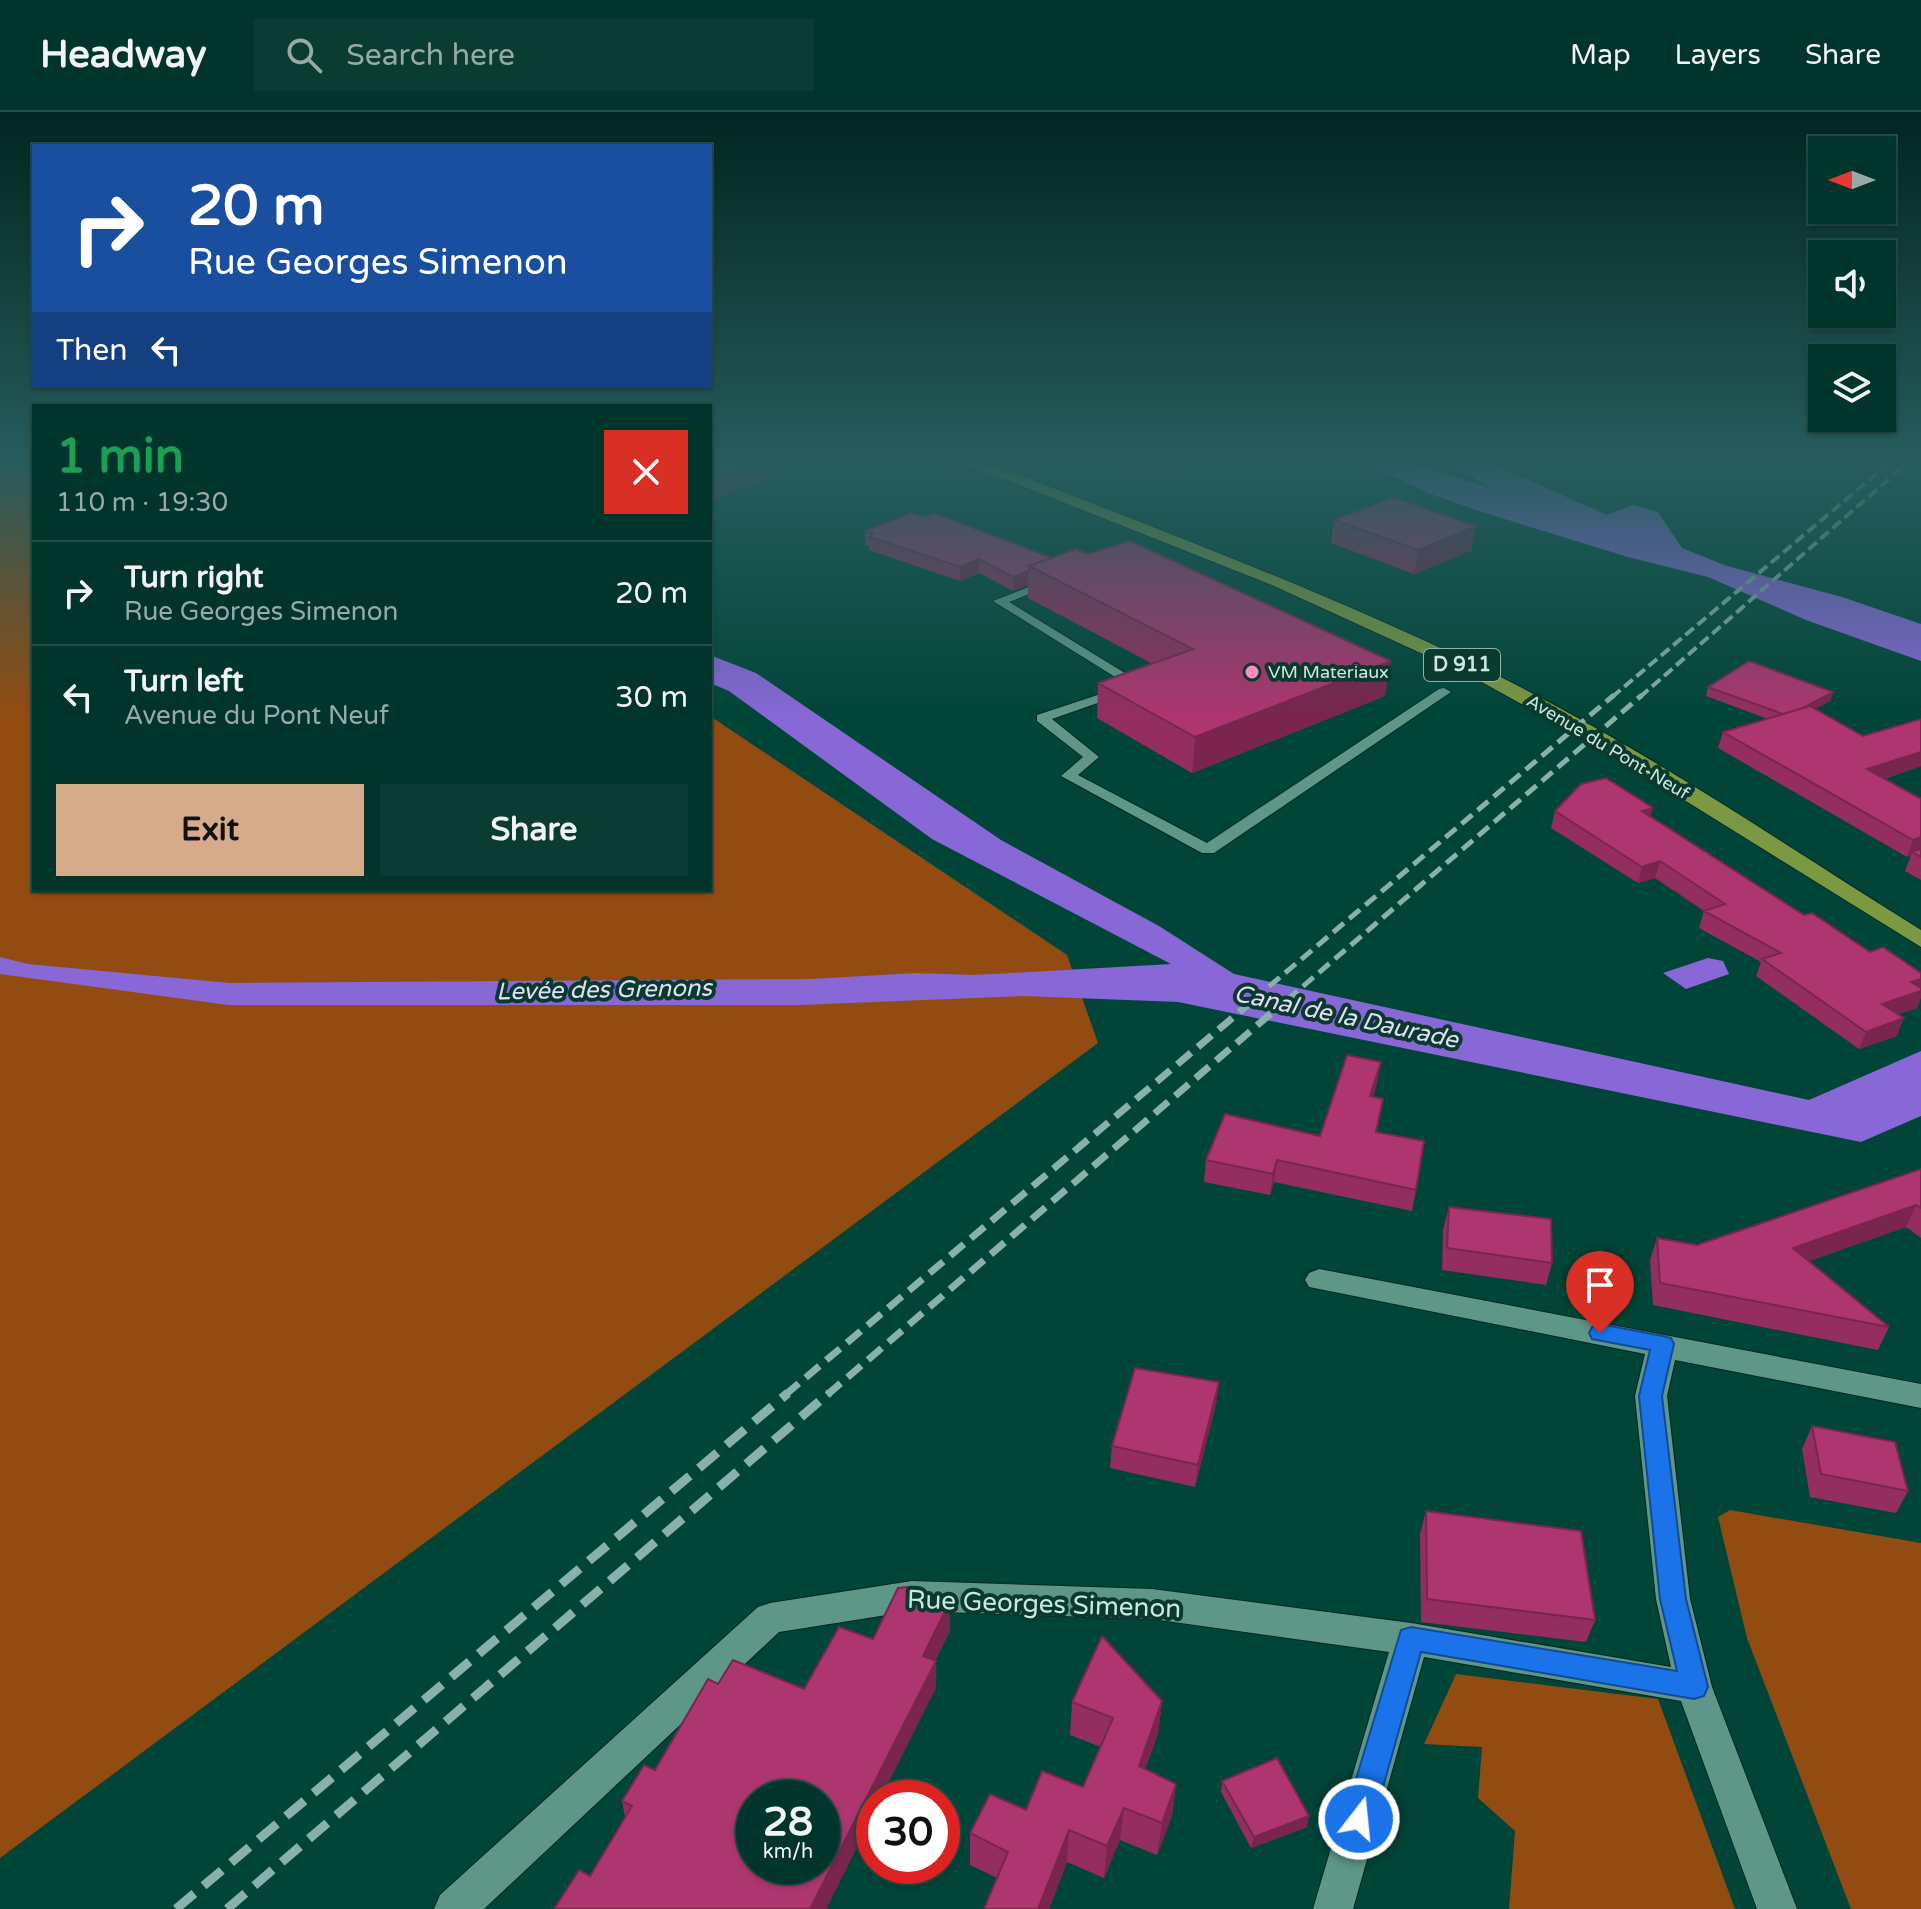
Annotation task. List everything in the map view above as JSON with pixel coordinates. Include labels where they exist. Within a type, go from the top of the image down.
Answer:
[{"type":"main road","name":"Avenue du Pont-Neuf","points":[[1192,548],[1278,582],[1475,671],[1606,743],[1921,940]]},
{"type":"street","points":[[1319,1280],[1921,1396]]},
{"type":"street","points":[[1663,1344],[1651,1396],[1673,1599],[1694,1687],[1777,1909]]},
{"type":"street","name":"Rue Georges Simenon","points":[[454,1909],[770,1618],[912,1596],[1152,1604],[1411,1639],[1694,1687]]},
{"type":"street","points":[[1333,1909],[1411,1639]]},
{"type":"lane","points":[[1067,577],[999,601],[1139,686],[1042,718],[1092,757],[1068,776],[1208,850],[1444,692]]},
{"type":"shaded area","points":[[0,548],[32,548],[32,892],[712,892],[712,717],[1067,955],[1098,1043],[0,1858]]},
{"type":"shaded area","points":[[1730,1510],[1921,1543],[1921,1909],[1851,1909],[1747,1638],[1718,1517]]},
{"type":"shaded area","points":[[1456,1674],[1658,1699],[1735,1909],[1509,1909],[1515,1831],[1478,1798],[1482,1747],[1424,1744]]},
{"type":"water","points":[[1598,548],[1682,548],[1727,566],[1842,597],[1921,624],[1921,661],[1806,620],[1708,577]]},
{"type":"water","points":[[712,656],[756,673],[1001,840],[1159,926],[1234,974],[1809,1100],[1921,1051],[1921,1116],[1861,1142],[1178,1002],[1024,996],[800,1005],[228,1005],[0,974],[0,957],[28,964],[230,983],[811,979],[916,973],[974,975],[1171,964],[932,839],[729,691],[712,684]]},
{"type":"water","points":[[1708,958],[1723,961],[1729,974],[1686,989],[1663,973]]},
{"type":"building","points":[[902,548],[1025,548],[1052,558],[1029,566],[1029,571],[1013,577],[979,559],[960,567]]},
{"type":"building","points":[[1108,548],[1145,548],[1391,661],[1195,737],[1098,683],[1193,649],[1029,566],[1076,549],[1088,554]]},
{"type":"building","points":[[1749,661],[1833,692],[1803,708],[1783,714],[1708,687]]},
{"type":"building","points":[[1810,706],[1863,736],[1921,719],[1921,752],[1867,769],[1921,799],[1921,837],[1913,840],[1723,732]]},
{"type":"building","points":[[1606,778],[1653,808],[1642,811],[1804,915],[1812,913],[1870,952],[1883,947],[1921,973],[1921,979],[1911,982],[1921,991],[1882,1004],[1904,1018],[1866,1032],[1762,959],[1781,953],[1704,911],[1725,904],[1660,861],[1642,867],[1555,811],[1581,784]]},
{"type":"building","points":[[1347,1055],[1381,1062],[1370,1096],[1383,1099],[1376,1132],[1424,1141],[1416,1190],[1277,1160],[1273,1174],[1206,1160],[1225,1114],[1320,1136]]},
{"type":"building","points":[[1921,1169],[1921,1208],[1916,1205],[1793,1248],[1889,1327],[1660,1283],[1657,1238],[1697,1245]]},
{"type":"building","points":[[1449,1207],[1551,1219],[1552,1263],[1447,1248]]},
{"type":"building","points":[[1135,1368],[1219,1382],[1198,1465],[1112,1446]]},
{"type":"building","points":[[1812,1426],[1895,1442],[1908,1491],[1821,1474]]},
{"type":"building","points":[[1426,1511],[1581,1531],[1595,1620],[1427,1599]]},
{"type":"building","points":[[907,1587],[949,1603],[923,1656],[936,1661],[876,1780],[856,1780],[856,1818],[840,1850],[840,1780],[736,1780],[736,1884],[823,1884],[810,1909],[554,1909],[579,1870],[590,1876],[632,1806],[622,1801],[644,1765],[655,1770],[708,1679],[718,1684],[733,1660],[804,1689],[839,1627],[873,1639],[898,1588]]},
{"type":"building","points":[[1102,1636],[1162,1701],[1139,1766],[1176,1784],[1162,1823],[1124,1808],[1107,1846],[1069,1830],[1038,1909],[984,1909],[1008,1852],[970,1833],[990,1794],[1026,1810],[1042,1771],[1083,1787],[1113,1718],[1072,1702]]},
{"type":"building","points":[[1277,1758],[1309,1816],[1254,1837],[1222,1781]]},
{"type":"railway","points":[[1612,697],[1789,548]]},
{"type":"railway","points":[[1640,697],[1810,548]]},
{"type":"railway","points":[[1253,1000],[1614,695]]},
{"type":"railway","points":[[1287,1000],[1642,695]]},
{"type":"railway","points":[[785,1395],[1256,998]]},
{"type":"railway","points":[[827,1395],[1289,998]]},
{"type":"railway","points":[[176,1909],[788,1393]]},
{"type":"railway","points":[[227,1909],[829,1393]]},
{"type":"place","name":"VM Materiaux","points":[[1252,672]]},
{"type":"route","points":[[1359,1819],[1411,1639],[1694,1687],[1673,1599],[1651,1396],[1663,1344],[1600,1333]]},
{"type":"water label","name":"Levée des Grenons","points":[[604,990]]},
{"type":"water label","name":"Canal de la Daurade","points":[[1346,1017]]}]
